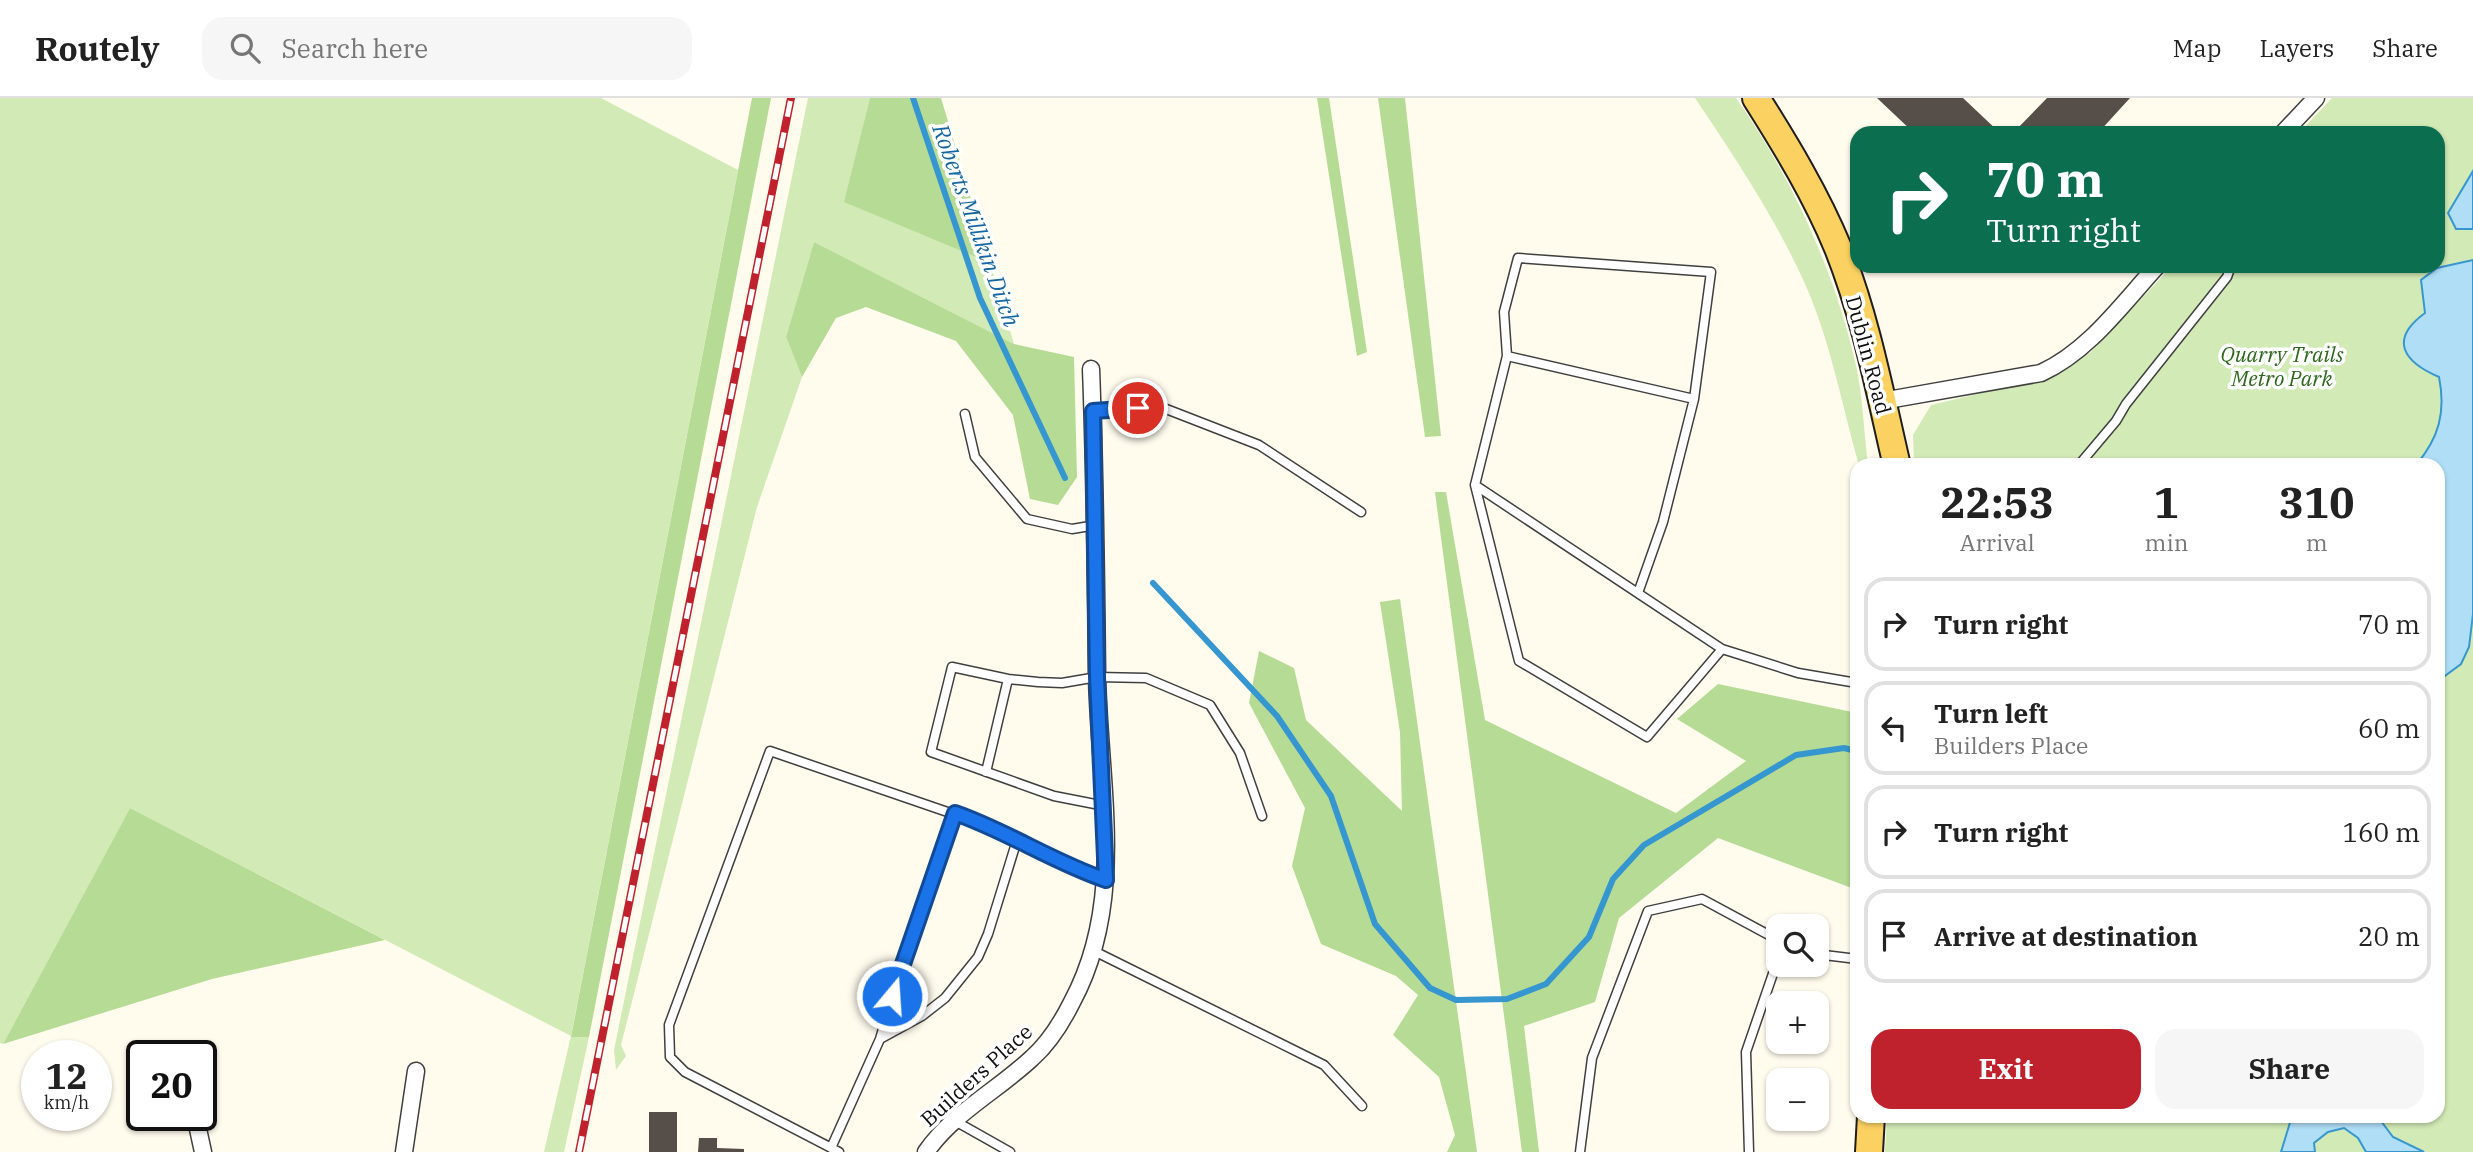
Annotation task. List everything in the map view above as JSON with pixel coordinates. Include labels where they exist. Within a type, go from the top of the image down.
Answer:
[{"type":"main road","name":"Dublin Road","points":[[1756,98],[1801,170],[1838,249],[1866,332],[1895,458]]},
{"type":"main road","points":[[1868,1152],[1870,1123]]},
{"type":"street","points":[[2290,126],[2316,98]]},
{"type":"street","points":[[1882,401],[2041,373],[2052,368],[2088,342],[2151,273]]},
{"type":"street","name":"Builders Place","points":[[926,1152],[955,1121],[1043,1048],[1073,1001],[1094,951],[1106,880],[1105,806],[1097,677],[1091,369]]},
{"type":"street","points":[[404,1152],[416,1070]]},
{"type":"street","points":[[198,1131],[203,1152]]},
{"type":"lane","points":[[1638,593],[1663,522],[1694,399],[1711,272],[1518,258],[1504,312],[1507,356],[1475,485],[1519,662],[1647,737],[1722,649]]},
{"type":"lane","points":[[2084,458],[2228,273]]},
{"type":"lane","points":[[1507,356],[1694,399]]},
{"type":"lane","points":[[1093,411],[1161,407],[1259,445],[1361,512]]},
{"type":"lane","points":[[965,414],[975,457],[1027,519],[1072,529],[1096,526]]},
{"type":"lane","points":[[1475,485],[1722,649],[1798,673],[1850,682]]},
{"type":"lane","points":[[1105,806],[1054,796],[931,752],[952,667],[1008,679],[1062,683],[1097,677],[1146,678],[1210,705],[1240,753],[1262,816]]},
{"type":"lane","points":[[986,772],[1008,679]]},
{"type":"lane","points":[[955,813],[906,951],[880,1039],[835,1150],[685,1072],[670,1057],[669,1025],[771,751],[955,813],[997,829],[1069,867],[1106,880]]},
{"type":"lane","points":[[880,1039],[922,1016],[967,974],[988,934],[1017,840]]},
{"type":"lane","points":[[1580,1152],[1592,1058],[1647,911],[1702,899],[1766,934]]},
{"type":"lane","points":[[1094,951],[1324,1065],[1362,1106]]},
{"type":"lane","points":[[1829,955],[1850,957]]},
{"type":"lane","points":[[1749,1152],[1746,1052],[1772,977]]},
{"type":"lane","points":[[955,1121],[1010,1152]]},
{"type":"green space","points":[[0,98],[601,98],[738,170],[571,1036],[130,808],[3,1044],[0,1043]]},
{"type":"green space","points":[[752,98],[771,98],[589,1037],[571,1037]]},
{"type":"green space","points":[[808,98],[870,98],[845,202],[990,263],[1014,344],[814,242],[786,337],[802,377],[757,507],[621,1045],[626,1056],[616,1070],[614,1050]]},
{"type":"green space","points":[[870,98],[941,98],[990,263],[844,202]]},
{"type":"green space","points":[[1317,98],[1329,98],[1367,352],[1357,356]]},
{"type":"green space","points":[[1378,98],[1405,98],[1441,436],[1425,437]]},
{"type":"green space","points":[[1695,98],[1736,98],[1794,194],[1825,263],[1848,334],[1861,394],[1867,458],[1857,458],[1829,352],[1806,286],[1769,213]]},
{"type":"green space","name":"Quarry Trails Metro Park","points":[[2332,98],[2473,98],[2473,1152],[1885,1152],[1887,1123],[2445,1123],[2445,458],[1914,458],[1913,435],[1931,405],[2044,378],[2091,352],[2165,273],[2445,273],[2445,126],[2306,126]]},
{"type":"green space","points":[[814,242],[1014,344],[1074,357],[1077,477],[1058,505],[1030,499],[1013,415],[956,341],[866,307],[836,318],[802,377],[786,337]]},
{"type":"green space","points":[[1435,492],[1446,492],[1485,720],[1676,813],[1746,761],[1677,719],[1718,684],[1850,712],[1850,887],[1718,838],[1619,918],[1595,1002],[1524,1026],[1539,1152],[1522,1152]]},
{"type":"green space","points":[[1400,599],[1477,1152],[1447,1152],[1455,1135],[1439,1077],[1393,1035],[1418,995],[1396,976],[1321,944],[1292,866],[1305,808],[1249,703],[1259,651],[1294,668],[1306,720],[1402,811],[1400,732],[1380,602]]},
{"type":"green space","points":[[130,808],[385,940],[212,979],[3,1044]]},
{"type":"green space","points":[[571,1036],[589,1037],[564,1152],[544,1152]]},
{"type":"water","points":[[2473,171],[2473,229],[2456,229],[2448,213]]},
{"type":"water","points":[[2473,260],[2473,614],[2469,647],[2461,664],[2445,676],[2445,458],[2422,458],[2439,424],[2441,390],[2439,377],[2409,357],[2404,341],[2407,332],[2425,313],[2421,280],[2430,273],[2445,273],[2445,266]]},
{"type":"water","points":[[2290,1123],[2382,1123],[2393,1137],[2424,1152],[2366,1152],[2358,1138],[2344,1128],[2328,1132],[2314,1143],[2315,1152],[2281,1152]]},
{"type":"building","points":[[1877,98],[1963,98],[1993,126],[1907,126]]},
{"type":"building","points":[[2047,98],[2130,98],[2104,126],[2020,126]]},
{"type":"building","points":[[649,1112],[677,1112],[677,1152],[649,1152]]},
{"type":"building","points":[[699,1138],[717,1138],[717,1148],[744,1149],[744,1152],[698,1152]]},
{"type":"waterway","name":"Roberts Millikin Ditch","points":[[913,98],[980,298],[1065,478]]},
{"type":"waterway","name":"Roberts Millikin Ditch","points":[[1153,583],[1277,716],[1331,796],[1375,924],[1430,988],[1456,1000],[1507,999],[1546,984],[1589,937],[1613,879],[1644,845],[1796,755],[1844,748],[1850,750]]},
{"type":"railway","points":[[579,1152],[791,98]]},
{"type":"route","points":[[892,996],[955,813],[997,829],[1069,867],[1106,880],[1105,806],[1097,677],[1098,578],[1093,411],[1138,408]]}]
